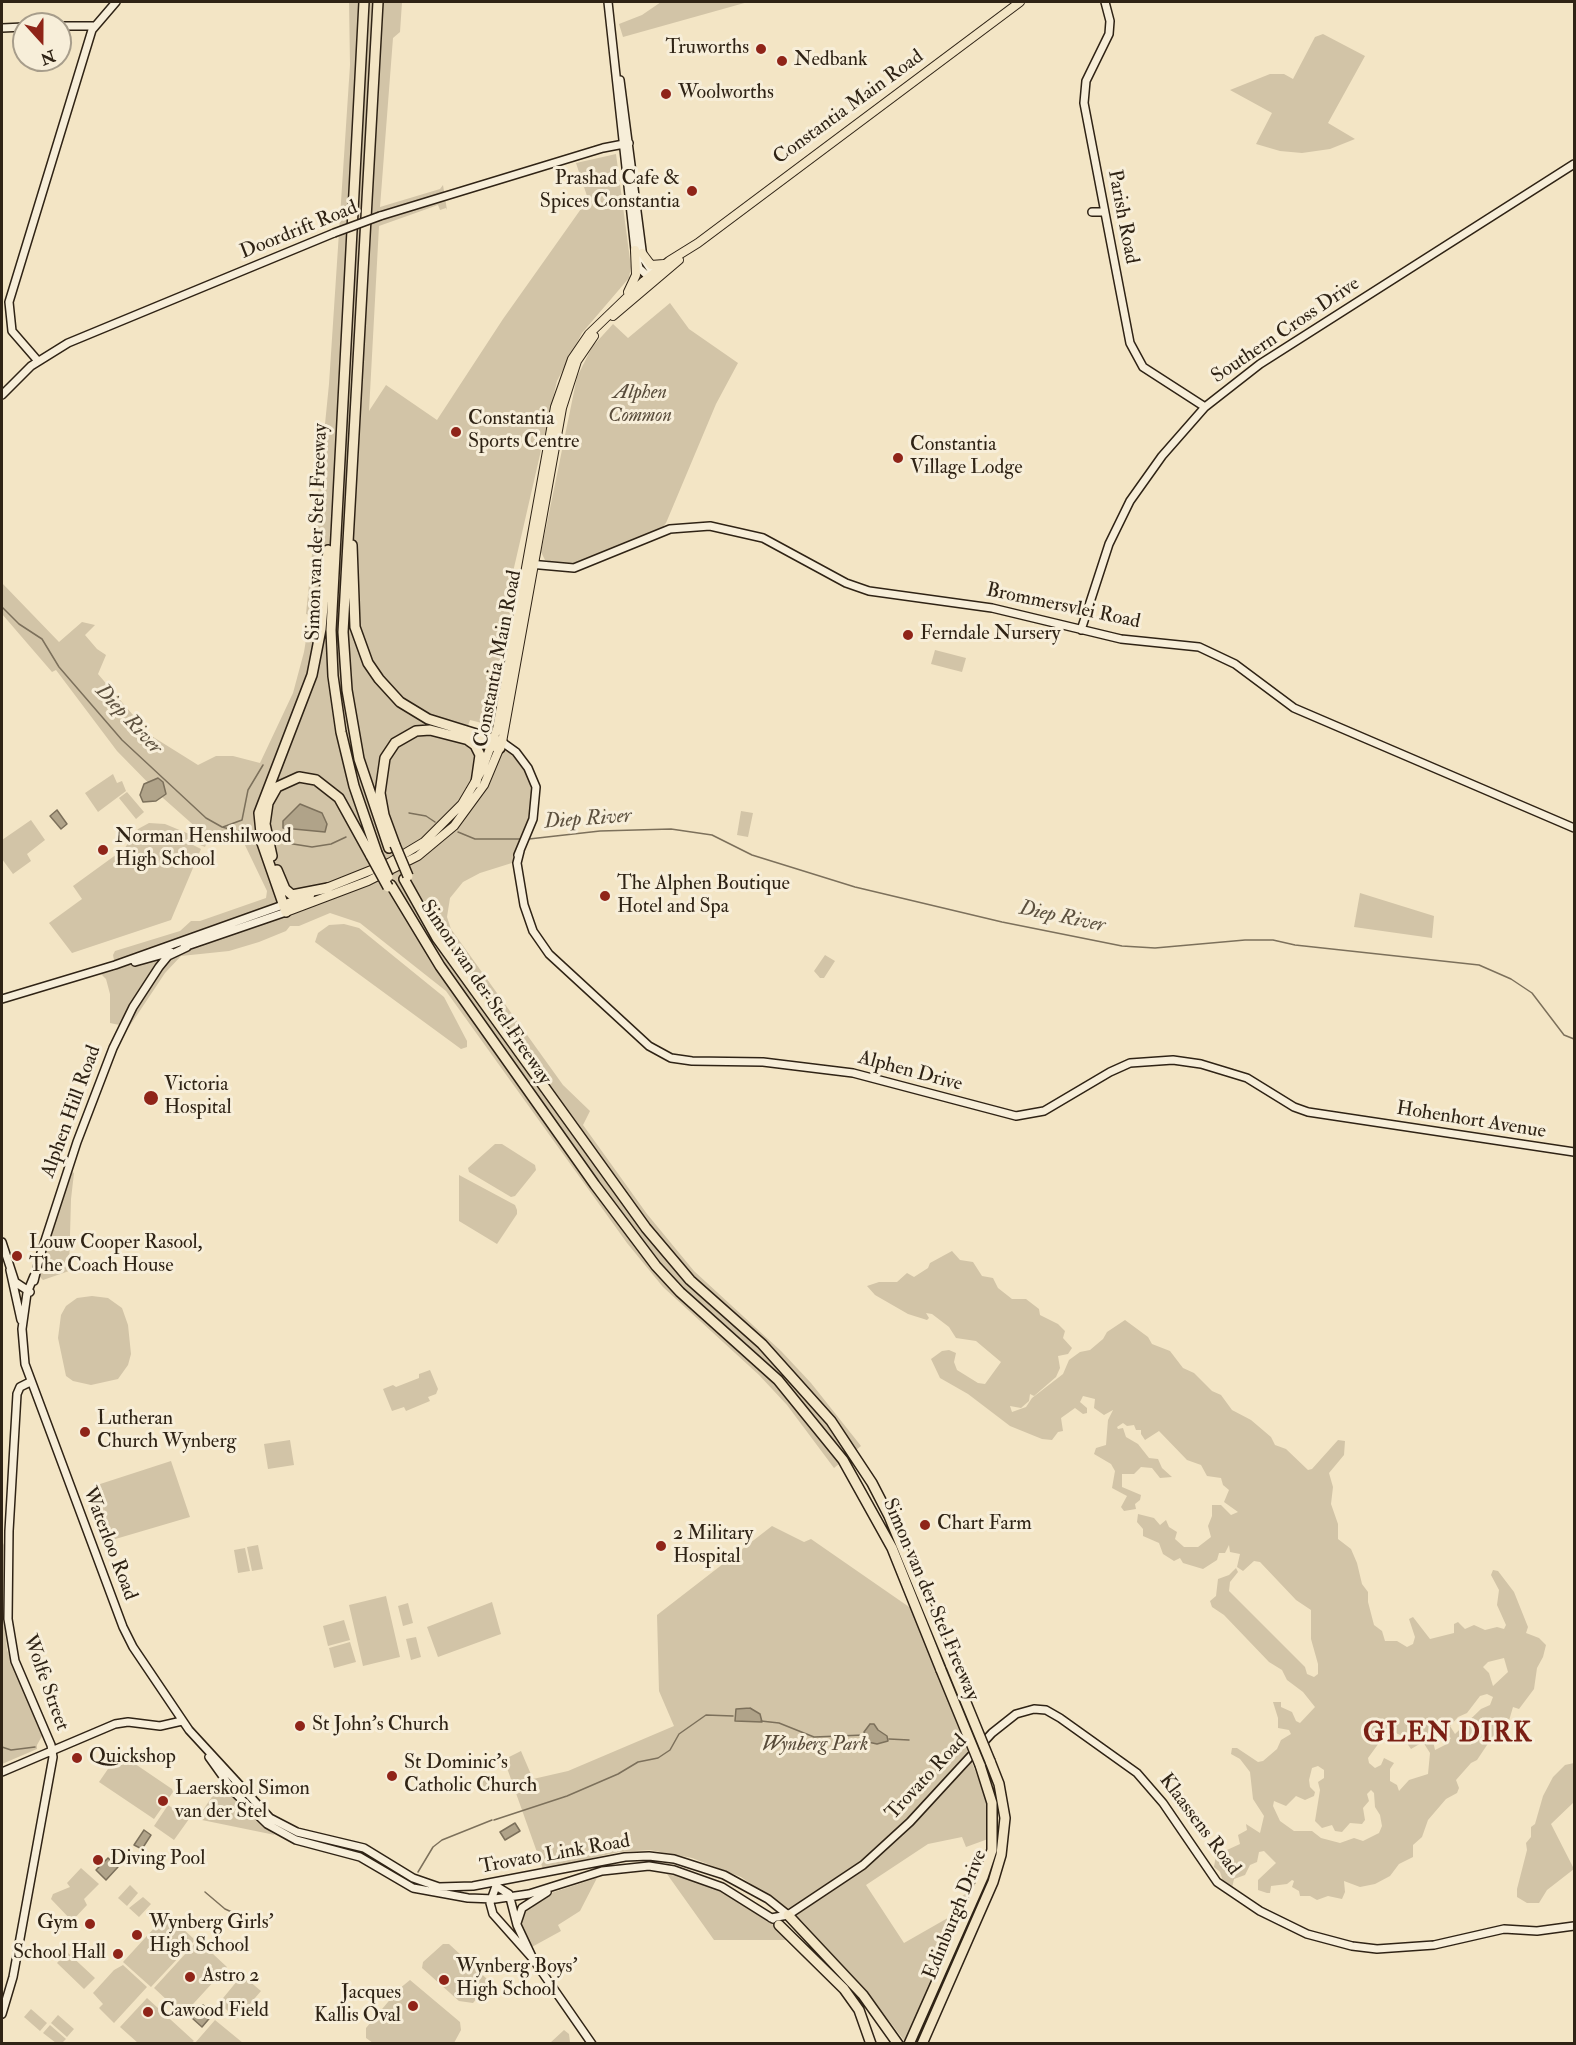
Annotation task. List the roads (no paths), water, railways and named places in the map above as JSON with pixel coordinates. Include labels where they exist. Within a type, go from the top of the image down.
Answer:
[{"type":"highway","name":"Simon van der Stel Freeway","points":[[362,2],[331,603],[335,696],[354,786],[374,855],[389,886],[412,922],[595,1185],[656,1266],[680,1292],[778,1380],[843,1460],[892,1548],[941,1670],[985,1763]]},
{"type":"highway","name":"Simon van der Stel Freeway","points":[[380,2],[343,602],[345,676],[360,759],[406,878],[456,963],[668,1255],[709,1299],[762,1344],[790,1373],[831,1421],[872,1484],[903,1545],[951,1666],[985,1763]]},
{"type":"highway","points":[[350,485],[353,609],[358,636],[368,663],[389,691],[414,711],[497,744]]},
{"type":"highway","points":[[287,908],[260,834],[259,813],[306,692],[318,651],[330,522],[336,504]]},
{"type":"highway","points":[[392,846],[380,793],[382,770],[392,747],[402,737],[416,731],[430,730],[497,744]]},
{"type":"highway","points":[[464,737],[474,744],[479,753],[476,783]]},
{"type":"highway","points":[[287,908],[266,833],[266,813],[274,790],[292,778],[316,780],[329,788],[346,807],[374,855]]},
{"type":"highway","points":[[277,870],[285,889],[292,895],[328,888]]},
{"type":"highway","name":"Edinburgh Drive","points":[[910,2041],[983,1877],[992,1850],[993,1810],[985,1763]]},
{"type":"highway","name":"Edinburgh Drive","points":[[922,2043],[993,1882],[1001,1855],[1005,1818],[999,1784],[985,1763]]},
{"type":"highway","points":[[788,1912],[787,1926],[854,2001],[871,2043]]},
{"type":"highway","points":[[788,1912],[863,1995],[898,2043]]},
{"type":"highway","points":[[779,1925],[795,1937]]},
{"type":"main road","name":"Constantia Main Road","points":[[530,564],[549,435],[561,383],[572,359],[589,334],[618,305],[698,243],[1020,2]]},
{"type":"main road","name":"Constantia Main Road","points":[[287,908],[393,871],[430,848],[454,826],[476,799],[497,744],[562,408],[577,362],[593,337],[669,261],[698,243]]},
{"type":"main road","points":[[639,252],[652,266],[669,261]]},
{"type":"main road","points":[[618,305],[634,282],[639,252]]},
{"type":"main road","name":"Constantia Main Road","points":[[287,908],[389,863],[424,842],[455,813],[476,783],[497,744]]},
{"type":"street","points":[[38,361],[12,331],[9,302],[93,26],[116,2]]},
{"type":"street","points":[[608,2],[639,266],[653,278]]},
{"type":"street","name":"Parish Road","points":[[1105,2],[1110,21],[1108,34],[1089,73],[1084,96],[1130,343],[1137,360],[1152,375],[1205,407]]},
{"type":"street","points":[[72,26],[93,26]]},
{"type":"street","name":"Doordrift Road","points":[[2,395],[38,361],[80,337],[334,233],[380,216],[626,143]]},
{"type":"street","name":"Southern Cross Drive","points":[[1081,630],[1109,544],[1130,501],[1162,456],[1205,407],[1260,364],[1575,164]]},
{"type":"street","points":[[1092,212],[1104,212]]},
{"type":"street","name":"Brommersvlei Road","points":[[530,564],[564,569],[583,566],[670,529],[710,526],[763,538],[846,583],[868,591],[992,608],[1121,639],[1206,650],[1235,664],[1294,708],[1575,828]]},
{"type":"street","name":"Alphen Drive","points":[[497,744],[521,758],[533,777],[537,795],[533,819],[516,864],[528,919],[549,954],[649,1046],[671,1058],[692,1061],[764,1062],[853,1073],[1016,1116],[1044,1111],[1130,1063],[1173,1060],[1201,1064],[1247,1078],[1298,1110],[1362,1120]]},
{"type":"street","name":"Constantia Main Road","points":[[2,999],[115,965],[287,908]]},
{"type":"street","name":"Constantia Main Road","points":[[115,965],[187,947],[287,908]]},
{"type":"street","points":[[162,954],[179,942]]},
{"type":"street","name":"Alphen Hill Road","points":[[22,1329],[28,1294],[77,1142],[109,1058],[123,1026],[159,967],[171,954],[187,947]]},
{"type":"street","name":"Alphen Hill Road","points":[[159,967],[162,954]]},
{"type":"street","name":"Hohenhort Avenue","points":[[1362,1120],[1575,1152]]},
{"type":"street","points":[[2,1242],[22,1329]]},
{"type":"street","points":[[10,1270],[17,1283],[28,1294]]},
{"type":"street","name":"Waterloo Road","points":[[22,1329],[22,1351],[30,1382],[126,1632],[182,1721],[255,1804],[276,1822],[304,1835],[364,1848],[423,1887]]},
{"type":"street","name":"Wolfe Street","points":[[30,1382],[20,1387],[17,1394],[9,1531],[8,1619],[15,1661],[52,1750]]},
{"type":"street","name":"Trovato Road","points":[[788,1912],[838,1882],[880,1850],[915,1818],[992,1733],[1016,1714],[1029,1710],[1046,1710],[1096,1742]]},
{"type":"street","points":[[2,1772],[115,1724],[126,1722],[160,1726],[182,1721]]},
{"type":"street","name":"Klaassens Road","points":[[1096,1742],[1145,1781],[1218,1882],[1239,1899],[1277,1921],[1337,1943],[1377,1949],[1434,1945],[1504,1929],[1575,1926]]},
{"type":"street","points":[[2,2014],[13,1977],[50,1776],[52,1750]]},
{"type":"street","name":"Trovato Link Road","points":[[423,1887],[454,1888],[521,1878],[625,1857],[655,1857],[724,1875],[745,1885],[788,1912]]},
{"type":"street","name":"Trovato Link Road","points":[[423,1887],[491,1899],[510,1897],[613,1869],[662,1868],[733,1892],[779,1925]]},
{"type":"street","points":[[454,1888],[465,1890],[496,1886],[521,1878]]},
{"type":"street","points":[[517,1925],[519,1913],[525,1905],[566,1882]]},
{"type":"street","points":[[496,1886],[506,1891],[510,1897],[517,1925],[533,1959]]},
{"type":"street","points":[[496,1886],[491,1899],[491,1910],[533,1959],[592,2043]]},
{"type":"street","points":[[771,1918],[788,1912]]},
{"type":"waterway","name":"Diep River","points":[[2,607],[19,624],[42,639],[59,667],[122,740],[206,818],[222,827],[248,834]]},
{"type":"waterway","points":[[223,827],[242,820],[248,790],[263,765]]},
{"type":"waterway","name":"Diep River","points":[[409,813],[426,816],[435,822]]},
{"type":"waterway","name":"Diep River","points":[[529,839],[600,831],[671,829],[712,835],[752,855],[855,887],[1002,922],[1122,946],[1155,948],[1245,940],[1273,940],[1295,945],[1479,965],[1511,979],[1532,993],[1564,1035],[1574,1039]]},
{"type":"waterway","name":"Diep River","points":[[458,832],[475,839],[521,839]]},
{"type":"waterway","name":"Diep River","points":[[276,838],[312,847],[331,844],[346,837]]},
{"type":"waterway","points":[[494,1820],[567,1796],[618,1774],[638,1762],[658,1758],[670,1750],[679,1734],[706,1715],[733,1716]]},
{"type":"waterway","points":[[761,1721],[779,1723],[814,1737],[864,1735]]},
{"type":"waterway","points":[[889,1739],[909,1740]]},
{"type":"waterway","points":[[2,1747],[11,1750],[35,1747]]},
{"type":"waterway","points":[[418,1872],[433,1847],[442,1840],[492,1820]]},
{"type":"waterway","points":[[205,1892],[225,1909],[261,1925]]},
{"type":"place","name":"Truworths","points":[[761,49]]},
{"type":"place","name":"Nedbank","points":[[782,61]]},
{"type":"place","name":"Woolworths","points":[[666,94]]},
{"type":"place","name":"Prashad Cafe & Spices Constantia","points":[[692,191]]},
{"type":"place","name":"Constantia Sports Centre","points":[[456,432]]},
{"type":"place","name":"Constantia Village Lodge","points":[[898,458]]},
{"type":"place","name":"Ferndale Nursery","points":[[908,635]]},
{"type":"place","name":"Norman Henshilwood High School","points":[[103,850]]},
{"type":"place","name":"The Alphen Boutique Hotel and Spa","points":[[605,896]]},
{"type":"place","name":"Victoria Hospital","points":[[151,1098]]},
{"type":"place","name":"Louw Cooper Rasool, The Coach House","points":[[17,1256]]},
{"type":"place","name":"Lutheran Church Wynberg","points":[[85,1432]]},
{"type":"place","name":"Chart Farm","points":[[925,1525]]},
{"type":"place","name":"2 Military Hospital","points":[[661,1546]]},
{"type":"place","name":"St John's Church","points":[[300,1726]]},
{"type":"place","name":"Quickshop","points":[[77,1758]]},
{"type":"place","name":"St Dominic's Catholic Church","points":[[392,1776]]},
{"type":"place","name":"Laerskool Simon van der Stel","points":[[163,1801]]},
{"type":"place","name":"Diving Pool","points":[[98,1860]]},
{"type":"place","name":"Gym","points":[[90,1924]]},
{"type":"place","name":"Wynberg Girls' High School","points":[[137,1935]]},
{"type":"place","name":"School Hall","points":[[118,1954]]},
{"type":"place","name":"Astro 2","points":[[190,1977]]},
{"type":"place","name":"Wynberg Boys' High School","points":[[444,1980]]},
{"type":"place","name":"Jacques Kallis Oval","points":[[413,2006]]},
{"type":"place","name":"Cawood Field","points":[[148,2012]]},
{"type":"district","name":"GLEN DIRK","points":[[1448,1735]]},
{"type":"park label","name":"Alphen Common","points":[[640,406]]},
{"type":"park label","name":"Wynberg Park","points":[[815,1746]]}]
